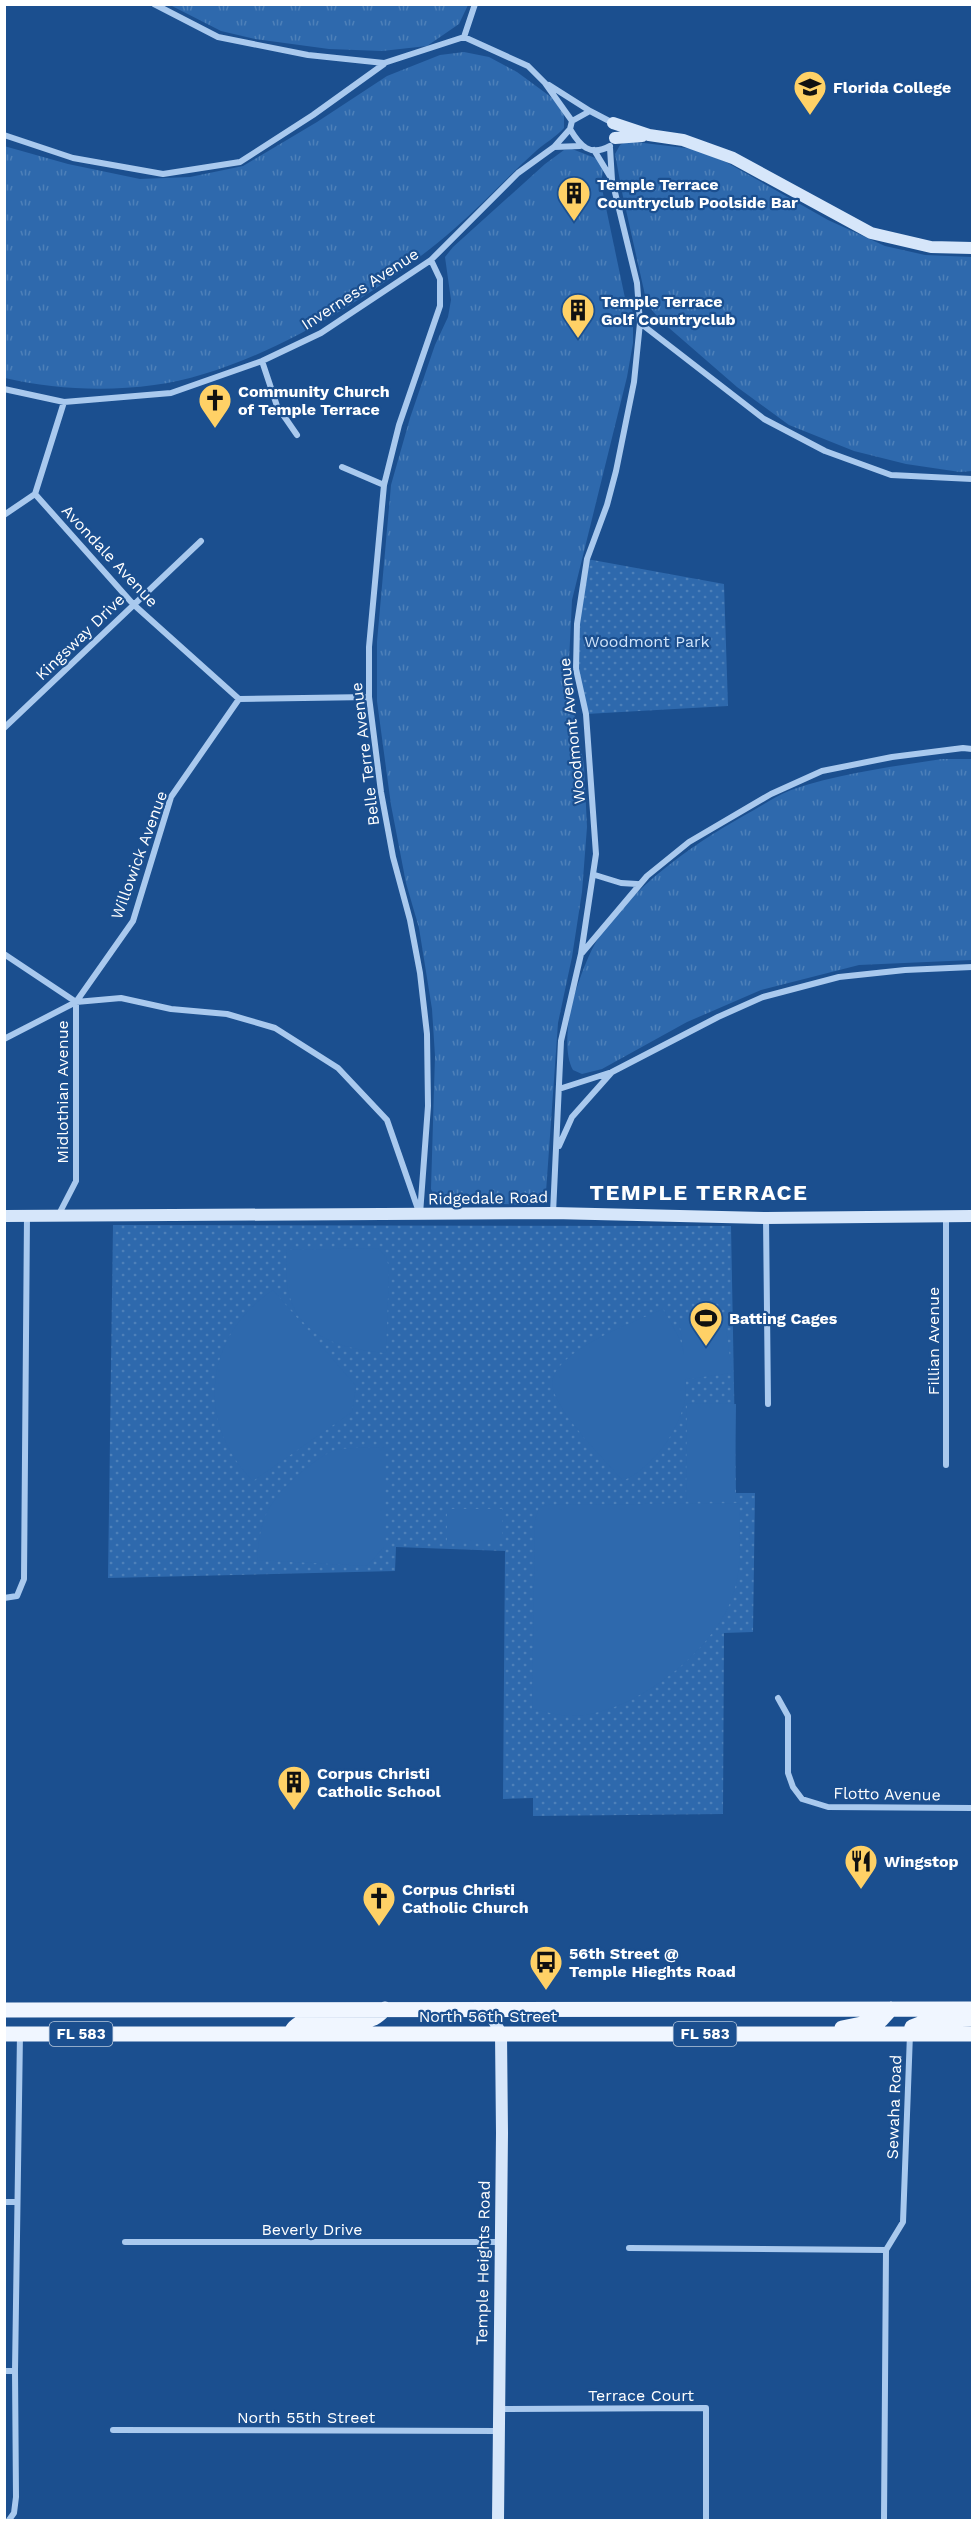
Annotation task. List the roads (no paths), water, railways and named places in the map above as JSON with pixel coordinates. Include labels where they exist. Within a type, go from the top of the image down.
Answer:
[{"type":"main road","points":[[162,2009],[163,2034]]},
{"type":"main road","points":[[290,2034],[293,2027],[304,2021],[360,2021],[375,2018],[386,2009]]},
{"type":"main road","points":[[612,2034],[635,2024],[710,2024],[719,2018],[723,2009]]},
{"type":"main road","points":[[804,2035],[881,2020],[891,2009]]},
{"type":"main road","name":"North 56th Street","points":[[12,2010],[972,2009]]},
{"type":"main road","points":[[12,2010],[12,2034]]},
{"type":"main road","points":[[910,2034],[912,2027],[930,2020],[972,2019]]},
{"type":"main road","name":"North 56th Street","points":[[12,2034],[972,2034]]},
{"type":"street","points":[[154,4],[218,38],[308,55],[384,63]]},
{"type":"street","points":[[464,38],[475,4]]},
{"type":"street","points":[[4,135],[73,158],[163,174],[240,162],[313,115],[384,63],[464,38],[528,66],[545,83],[572,121]]},
{"type":"street","points":[[545,83],[613,123],[649,135],[683,140],[733,158],[871,234],[931,247],[972,248]]},
{"type":"street","points":[[580,146],[570,129],[572,121],[590,111]]},
{"type":"street","points":[[612,143],[613,123]]},
{"type":"street","name":"Inverness Avenue","points":[[4,389],[64,402],[171,393],[262,361],[321,333],[431,260],[518,173],[554,147],[570,129]]},
{"type":"street","points":[[554,147],[580,146],[594,150],[612,143],[649,135]]},
{"type":"street","name":"Woodmont Avenue","points":[[553,1213],[561,1041],[581,954],[595,875],[596,854],[593,783],[586,714],[576,669],[577,624],[587,559],[616,471],[634,382],[640,323],[638,284],[612,180],[612,143]]},
{"type":"street","name":"Woodmont Avenue","points":[[594,150],[612,180]]},
{"type":"street","name":"Belle Terre Avenue","points":[[420,1215],[428,1106],[427,1034],[418,962],[410,920],[393,857],[381,792],[369,697],[373,594],[384,485],[399,425],[440,306],[440,279],[431,260]]},
{"type":"street","points":[[640,323],[764,419],[825,451],[891,475],[972,479]]},
{"type":"street","points":[[262,361],[277,406],[297,435]]},
{"type":"street","points":[[4,515],[35,494],[64,402]]},
{"type":"street","points":[[342,467],[384,485]]},
{"type":"street","name":"Avondale Avenue","points":[[35,494],[133,604],[239,699]]},
{"type":"street","name":"Kingsway Drive","points":[[4,728],[201,541]]},
{"type":"street","points":[[239,699],[369,697]]},
{"type":"street","name":"Willowick Avenue","points":[[4,1039],[76,1002],[133,921],[171,797],[239,699]]},
{"type":"street","points":[[581,954],[638,884],[689,842],[771,794],[822,771],[892,757],[963,748],[972,749]]},
{"type":"street","points":[[595,875],[621,883],[638,884]]},
{"type":"street","points":[[4,954],[76,1002],[122,998],[171,1009],[227,1014],[275,1028],[338,1068],[387,1120],[420,1215]]},
{"type":"street","points":[[559,1089],[612,1072],[718,1017],[764,997],[839,977],[905,970],[972,968]]},
{"type":"street","name":"Midlothian Avenue","points":[[59,1214],[76,1181],[76,1002]]},
{"type":"street","points":[[557,1151],[572,1117],[612,1072]]},
{"type":"street","name":"Ridgedale Road","points":[[4,1216],[553,1213],[766,1218],[972,1216]]},
{"type":"street","points":[[4,1598],[17,1596],[24,1579],[27,1216]]},
{"type":"street","name":"Fillian Avenue","points":[[946,1217],[946,1465]]},
{"type":"street","points":[[766,1218],[768,1404]]},
{"type":"street","name":"Flotto Avenue","points":[[778,1698],[788,1716],[788,1773],[793,1787],[802,1799],[828,1807],[972,1808]]},
{"type":"street","name":"Temple Heights Road","points":[[488,2009],[501,2034],[498,2520]]},
{"type":"street","points":[[9,2520],[14,2513],[16,2498],[17,2202],[12,2034]]},
{"type":"street","name":"Sewaha Road","points":[[886,2250],[903,2222],[910,2034]]},
{"type":"street","points":[[4,2202],[17,2202]]},
{"type":"street","name":"Beverly Drive","points":[[125,2242],[500,2242]]},
{"type":"street","points":[[629,2248],[886,2250],[884,2520]]},
{"type":"street","points":[[4,2371],[15,2371]]},
{"type":"street","name":"Terrace Court","points":[[499,2409],[706,2408],[706,2520]]},
{"type":"street","name":"North 55th Street","points":[[113,2430],[498,2431]]},
{"type":"place","name":"Florida College","points":[[810,116]]},
{"type":"place","name":"Temple Terrace Countryclub Poolside Bar","points":[[574,222]]},
{"type":"place","name":"Temple Terrace Golf Countryclub","points":[[578,339]]},
{"type":"place","name":"Community Church of Temple Terrace","points":[[215,429]]},
{"type":"place","name":"Batting Cages","points":[[706,1347]]},
{"type":"place","name":"Corpus Christi Catholic School","points":[[294,1811]]},
{"type":"place","name":"Wingstop","points":[[861,1890]]},
{"type":"place","name":"Corpus Christi Catholic Church","points":[[379,1927]]},
{"type":"place","name":"56th Street @ Temple Hieghts Road","points":[[546,1991]]},
{"type":"district","name":"TEMPLE TERRACE","points":[[699,1192]]},
{"type":"park label","name":"Woodmont Park","points":[[647,641]]}]
